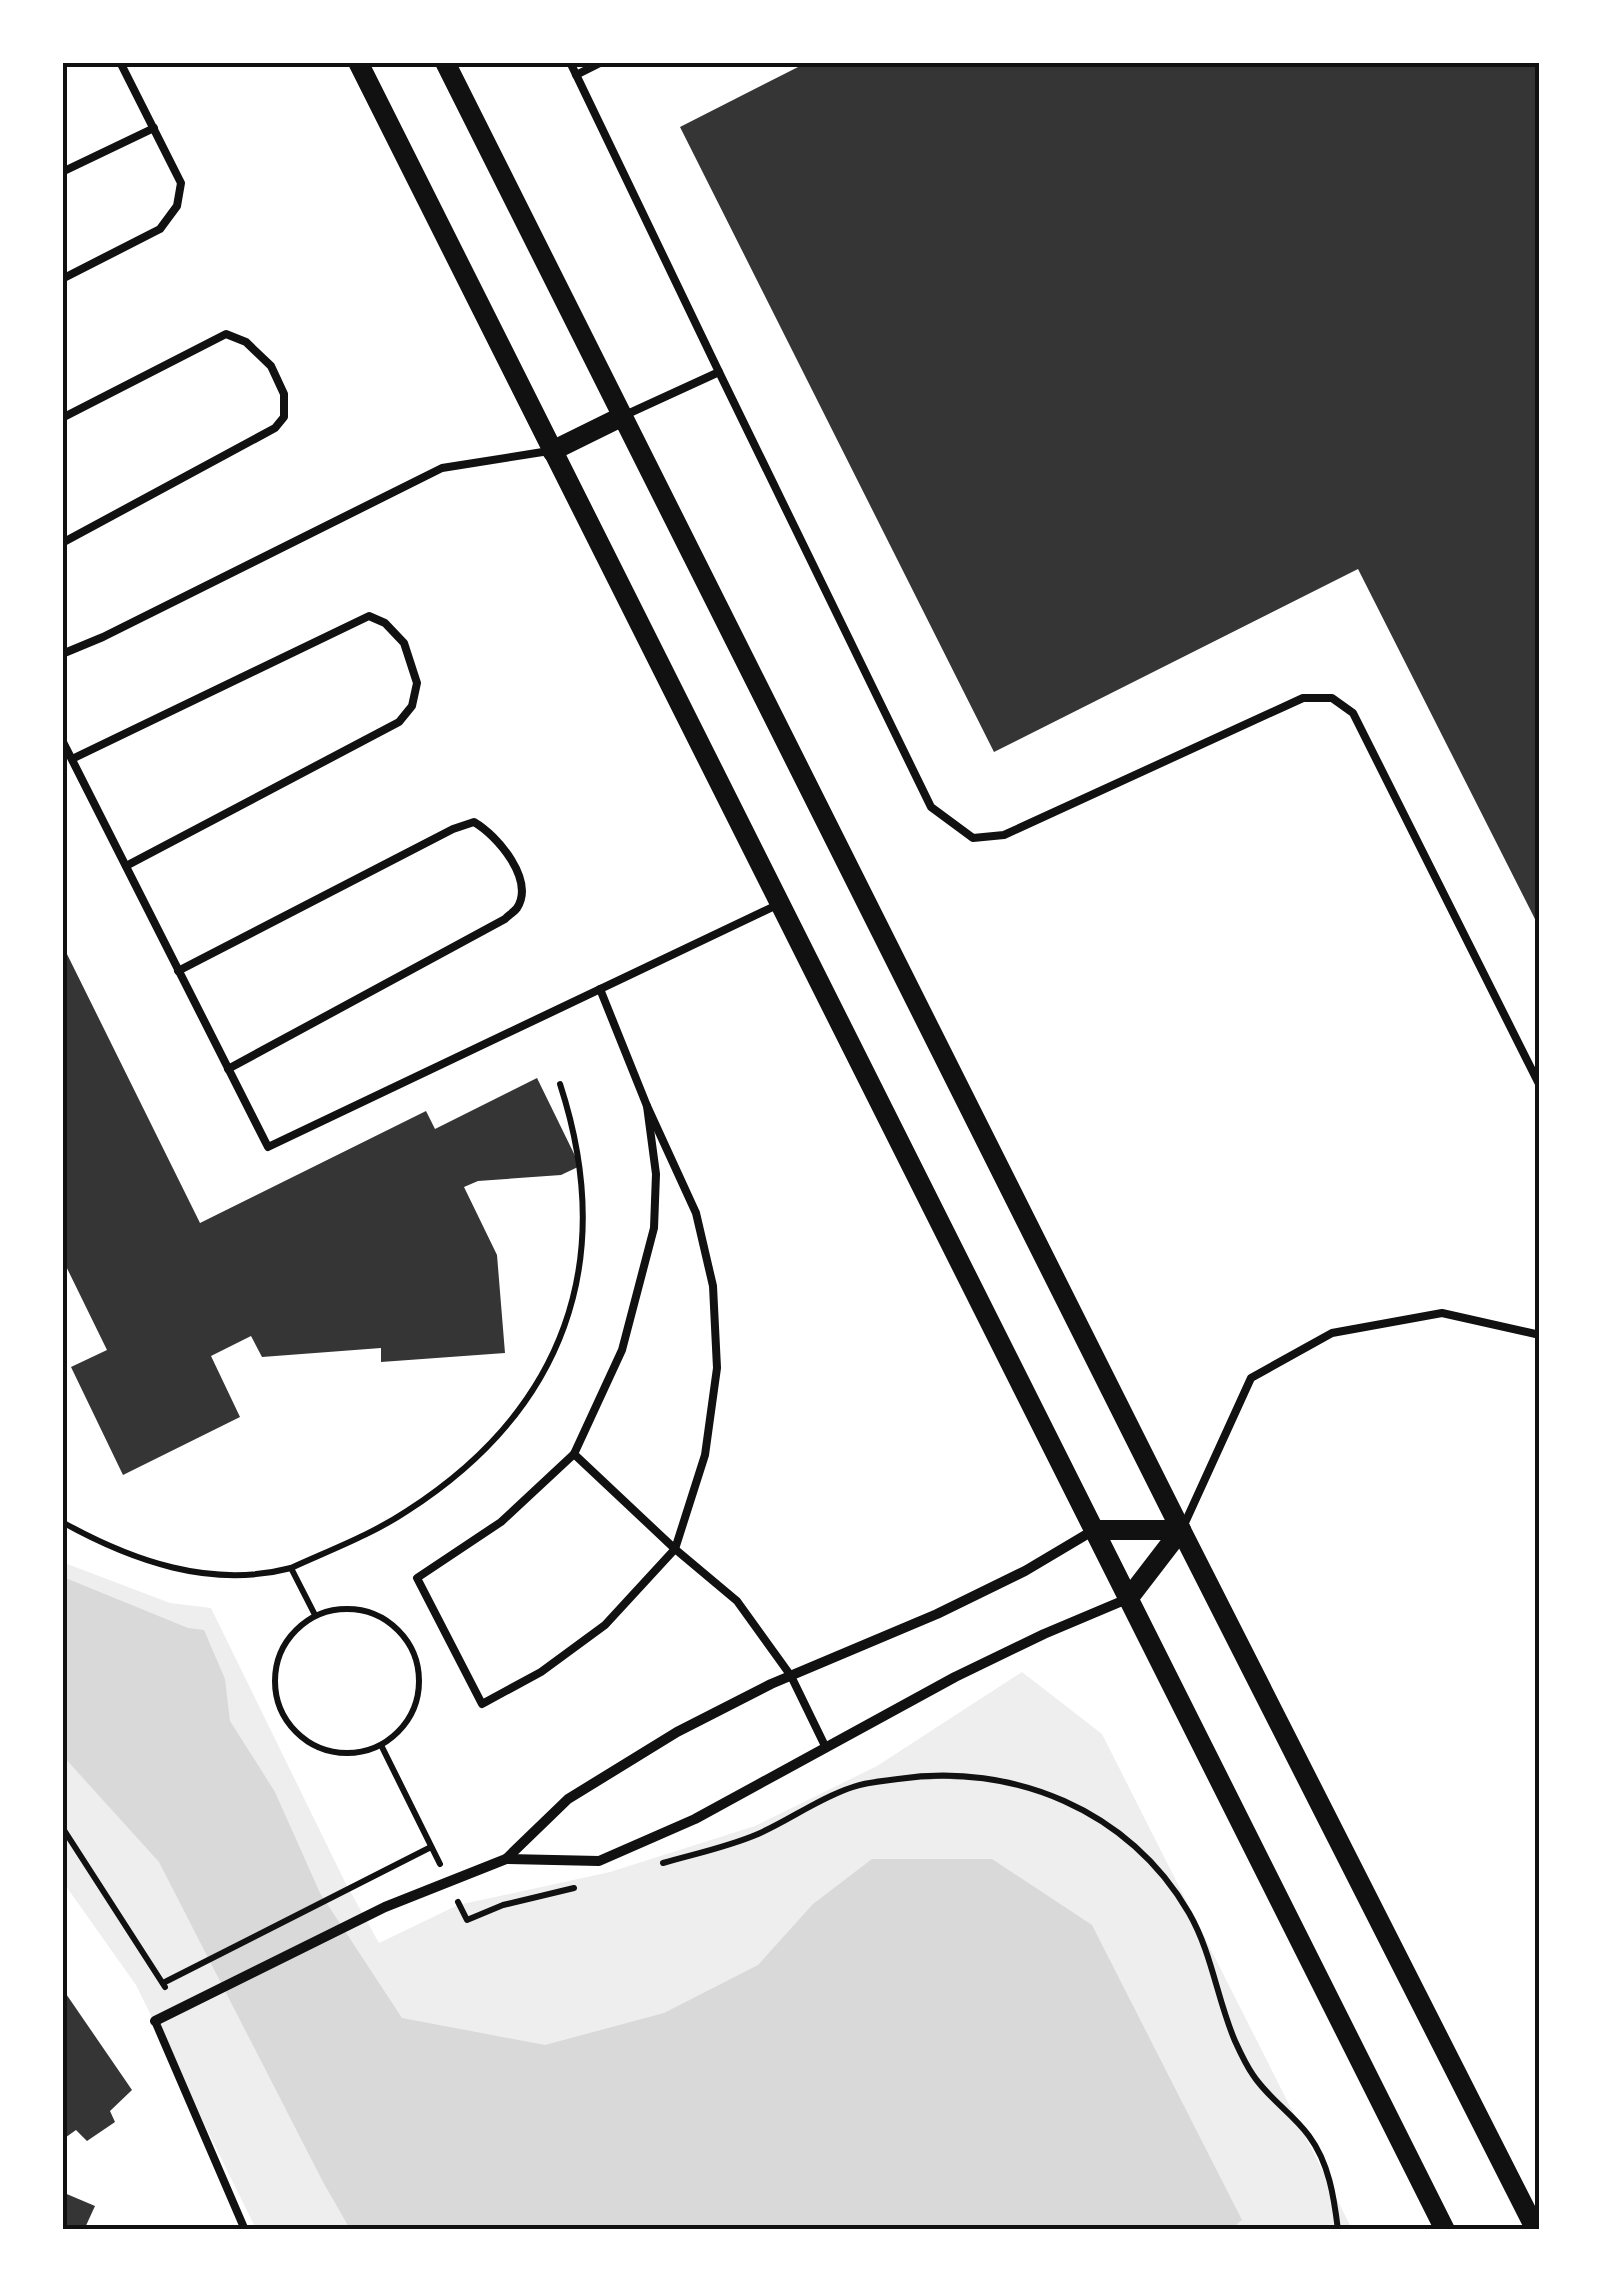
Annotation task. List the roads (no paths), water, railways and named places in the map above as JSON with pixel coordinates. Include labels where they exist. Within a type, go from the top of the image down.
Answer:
[{"type":"main road","points":[[358,62],[1445,2230]]},
{"type":"main road","points":[[445,62],[1536,2230]]},
{"type":"main road","points":[[552,450],[623,416]]},
{"type":"main road","points":[[1094,1530],[1181,1530]]},
{"type":"main road","points":[[1128,1598],[1181,1530]]},
{"type":"street","points":[[506,1859],[568,1798],[678,1732],[791,1676],[1026,1571],[1094,1530]]},
{"type":"street","points":[[155,2021],[386,1907],[506,1859],[598,1861],[696,1818],[955,1676],[1128,1598]]},
{"type":"lane","points":[[62,278],[160,229],[177,206],[181,182],[120,62]]},
{"type":"lane","points":[[570,62],[932,807],[972,838],[1004,835],[1304,698],[1332,698],[1353,713],[1540,1086]]},
{"type":"lane","points":[[576,76],[602,62]]},
{"type":"lane","points":[[62,172],[154,128]]},
{"type":"lane","points":[[62,418],[226,334],[246,342],[270,366],[284,394],[284,416],[275,428],[62,543]]},
{"type":"lane","points":[[623,416],[719,372]]},
{"type":"lane","points":[[62,654],[104,637],[442,468],[552,450]]},
{"type":"lane","points":[[72,759],[370,616],[386,624],[404,643],[418,683],[412,706],[399,722],[126,866]]},
{"type":"lane","points":[[62,740],[268,1147],[780,904]]},
{"type":"lane","points":[[178,971],[453,829],[474,822],[488,830],[503,847],[522,881],[518,906],[506,919],[228,1069]]},
{"type":"lane","points":[[600,989],[646,1106],[696,1213],[713,1286],[717,1368],[706,1456],[675,1549],[605,1625],[541,1672],[482,1704],[417,1578],[502,1522],[574,1454],[622,1350],[654,1228],[656,1174],[646,1106]]},
{"type":"lane","points":[[1181,1530],[1251,1378],[1332,1333],[1442,1313],[1540,1335]]},
{"type":"lane","points":[[574,1454],[737,1601],[791,1676],[826,1748]]},
{"type":"lane","points":[[155,2021],[244,2230]]}]
